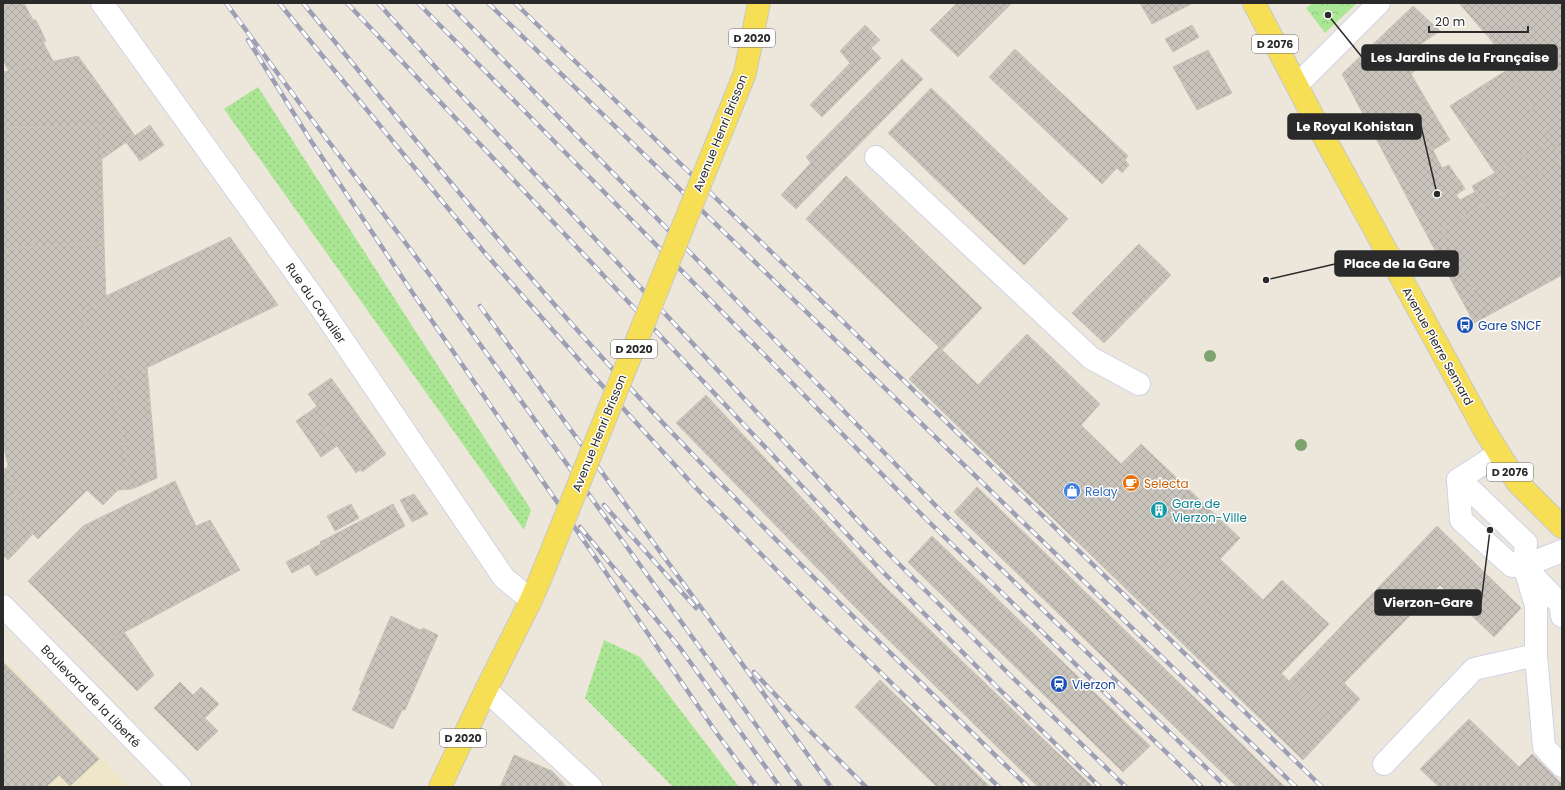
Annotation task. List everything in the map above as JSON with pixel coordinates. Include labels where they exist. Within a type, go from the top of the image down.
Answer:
[{"type":"main road","name":"Avenue Henri Brisson","points":[[440,787],[541,577],[745,73],[759,3]]},
{"type":"main road","name":"Avenue Pierre Semard","points":[[1254,3],[1429,331],[1498,454],[1517,482],[1562,527]]},
{"type":"street","name":"Rue du Cavalier","points":[[102,3],[321,308],[504,578],[531,600]]},
{"type":"street","points":[[1297,85],[1379,3]]},
{"type":"street","points":[[876,157],[1090,358],[1138,384]]},
{"type":"street","points":[[1458,480],[1498,454]]},
{"type":"street","points":[[1458,480],[1461,520],[1512,566],[1524,566],[1562,551]]},
{"type":"street","points":[[1458,480],[1473,492],[1526,543],[1524,566],[1536,605],[1536,655],[1544,747],[1562,766]]},
{"type":"street","points":[[1524,566],[1561,605],[1562,616]]},
{"type":"street","name":"Boulevard de la Liberté","points":[[3,606],[180,787]]},
{"type":"street","points":[[1384,764],[1474,669],[1536,655]]},
{"type":"street","points":[[486,690],[591,787]]},
{"type":"shaded area","points":[[3,658],[130,787],[3,787]]},
{"type":"green space","points":[[1313,3],[1357,3],[1325,33],[1306,8]]},
{"type":"green space","points":[[258,87],[531,510],[524,530],[224,109]]},
{"type":"green space","points":[[604,640],[640,657],[739,787],[673,787],[585,698]]},
{"type":"building","points":[[7,3],[24,3],[33,20],[36,20],[46,41],[43,42],[53,61],[9,71],[3,61],[3,5]]},
{"type":"building","points":[[957,3],[1012,3],[958,57],[930,30]]},
{"type":"building","points":[[1140,3],[1193,3],[1152,24]]},
{"type":"building","points":[[1459,3],[1562,3],[1562,21],[1507,70],[1503,63],[1508,60]]},
{"type":"building","points":[[1413,6],[1440,31],[1410,51],[1412,57],[1411,59],[1418,68],[1411,74],[1425,98],[1371,129],[1342,74]]},
{"type":"building","points":[[1562,21],[1562,157],[1507,70]]},
{"type":"building","points":[[865,25],[880,40],[871,48],[881,58],[822,117],[810,105],[850,63],[840,51]]},
{"type":"building","points":[[1192,25],[1199,37],[1173,52],[1165,39]]},
{"type":"building","points":[[1015,49],[1128,156],[1125,160],[1129,165],[1122,173],[1117,168],[1102,184],[989,77]]},
{"type":"building","points":[[1208,50],[1232,93],[1197,110],[1173,67]]},
{"type":"building","points":[[78,56],[119,113],[101,126],[3,128],[3,72]]},
{"type":"building","points":[[902,59],[923,79],[796,209],[781,195],[811,163],[806,157]]},
{"type":"building","points":[[1507,70],[1552,140],[1495,173],[1450,106]]},
{"type":"building","points":[[931,88],[1068,219],[1024,265],[888,133]]},
{"type":"building","points":[[1425,98],[1450,140],[1433,150],[1442,168],[1449,165],[1465,189],[1456,195],[1460,200],[1475,192],[1472,186],[1552,140],[1562,159],[1428,237],[1371,129]]},
{"type":"building","points":[[119,113],[135,136],[102,159],[101,126]]},
{"type":"building","points":[[150,125],[164,145],[140,161],[126,142]]},
{"type":"building","points":[[101,126],[104,243],[37,247],[3,194],[3,128]]},
{"type":"building","points":[[1562,159],[1562,275],[1487,316],[1441,230]]},
{"type":"building","points":[[846,176],[982,308],[942,350],[806,219]]},
{"type":"building","points":[[3,194],[37,247],[3,249]]},
{"type":"building","points":[[1441,230],[1487,316],[1474,323],[1428,237]]},
{"type":"building","points":[[230,237],[278,305],[113,384],[79,312],[106,301],[106,296]]},
{"type":"building","points":[[104,243],[106,301],[79,312],[113,384],[132,489],[118,490],[103,505],[87,490],[38,539],[33,534],[8,560],[3,555],[3,535],[22,524],[17,496],[15,496],[3,444],[3,249]]},
{"type":"building","points":[[1139,244],[1171,275],[1104,343],[1072,313]]},
{"type":"building","name":"Gare de Vierzon-Ville","points":[[1027,334],[1100,404],[1081,425],[1121,464],[1141,444],[1240,538],[1220,559],[1263,600],[1282,580],[1329,624],[1279,676],[978,385]]},
{"type":"building","points":[[939,347],[1279,676],[1281,673],[1335,726],[1303,760],[909,379]]},
{"type":"building","points":[[147,367],[157,478],[132,489],[113,384]]},
{"type":"building","points":[[331,378],[386,454],[362,472],[361,469],[356,473],[312,410],[317,406],[308,394]]},
{"type":"building","points":[[706,395],[882,584],[857,609],[676,423]]},
{"type":"building","points":[[312,410],[337,446],[321,457],[296,421]]},
{"type":"building","points":[[8,466],[15,496],[17,496],[22,524],[3,535],[3,471]]},
{"type":"building","points":[[175,481],[196,526],[210,520],[240,570],[95,648],[28,581],[83,526]]},
{"type":"building","points":[[977,487],[1199,702],[1175,727],[954,512]]},
{"type":"building","points":[[414,494],[428,514],[412,522],[400,500]]},
{"type":"building","points":[[351,504],[359,518],[335,531],[327,516]]},
{"type":"building","points":[[393,504],[405,526],[316,576],[309,564],[292,573],[286,562],[321,544],[320,542]]},
{"type":"building","points":[[1437,526],[1521,608],[1494,637],[1440,585],[1344,683],[1360,699],[1335,726],[1289,681]]},
{"type":"building","points":[[932,536],[1150,746],[1123,772],[908,562]]},
{"type":"building","points":[[882,584],[1093,787],[1038,787],[857,609]]},
{"type":"building","points":[[391,616],[420,630],[423,628],[438,635],[405,710],[402,710],[393,729],[352,710]]},
{"type":"building","points":[[124,632],[154,675],[137,691],[95,648]]},
{"type":"building","points":[[3,662],[99,759],[70,786],[59,775],[47,786],[48,787],[3,787],[3,763],[14,753],[3,742]]},
{"type":"building","points":[[880,680],[990,787],[937,787],[855,707]]},
{"type":"building","points":[[180,682],[193,695],[201,687],[219,704],[205,718],[174,688]]},
{"type":"building","points":[[174,688],[218,731],[197,751],[154,708]]},
{"type":"building","points":[[1199,702],[1285,787],[1237,787],[1175,727]]},
{"type":"building","points":[[1469,719],[1519,767],[1532,754],[1562,784],[1562,787],[1439,787],[1420,769]]},
{"type":"building","points":[[3,742],[14,753],[3,763]]},
{"type":"building","points":[[514,755],[552,771],[567,787],[500,787]]},
{"type":"railway","points":[[226,3],[429,274],[801,787]]},
{"type":"railway","points":[[279,3],[484,252],[588,370],[695,487],[814,608],[999,787]]},
{"type":"railway","points":[[303,3],[485,224],[604,360],[782,546],[1028,787]]},
{"type":"railway","points":[[347,3],[877,566],[999,689],[1100,787]]},
{"type":"railway","points":[[378,3],[448,81],[890,555],[1012,677],[1126,787]]},
{"type":"railway","points":[[418,3],[927,520],[1202,787]]},
{"type":"railway","points":[[448,3],[937,507],[1226,787]]},
{"type":"railway","points":[[488,3],[1296,787]]},
{"type":"railway","points":[[515,3],[1322,787]]},
{"type":"railway","points":[[248,40],[311,141],[412,292],[718,735],[757,787]]},
{"type":"railway","points":[[480,306],[831,787]]},
{"type":"railway","points":[[604,505],[696,608]]},
{"type":"railway","points":[[580,527],[680,648],[780,787]]},
{"type":"railway","points":[[754,672],[797,718],[866,787]]},
{"type":"place","name":"Les Jardins de la Française","points":[[1328,15]]},
{"type":"place","name":"Le Royal Kohistan","points":[[1437,194]]},
{"type":"place","name":"Place de la Gare","points":[[1266,280]]},
{"type":"place","name":"Gare SNCF","points":[[1465,325]]},
{"type":"place","name":"Selecta","points":[[1131,483]]},
{"type":"place","name":"Relay","points":[[1072,491]]},
{"type":"place","name":"Gare de Vierzon-Ville","points":[[1159,510]]},
{"type":"place","name":"Vierzon-Gare","points":[[1490,530]]},
{"type":"place","name":"Vierzon","points":[[1059,684]]}]
